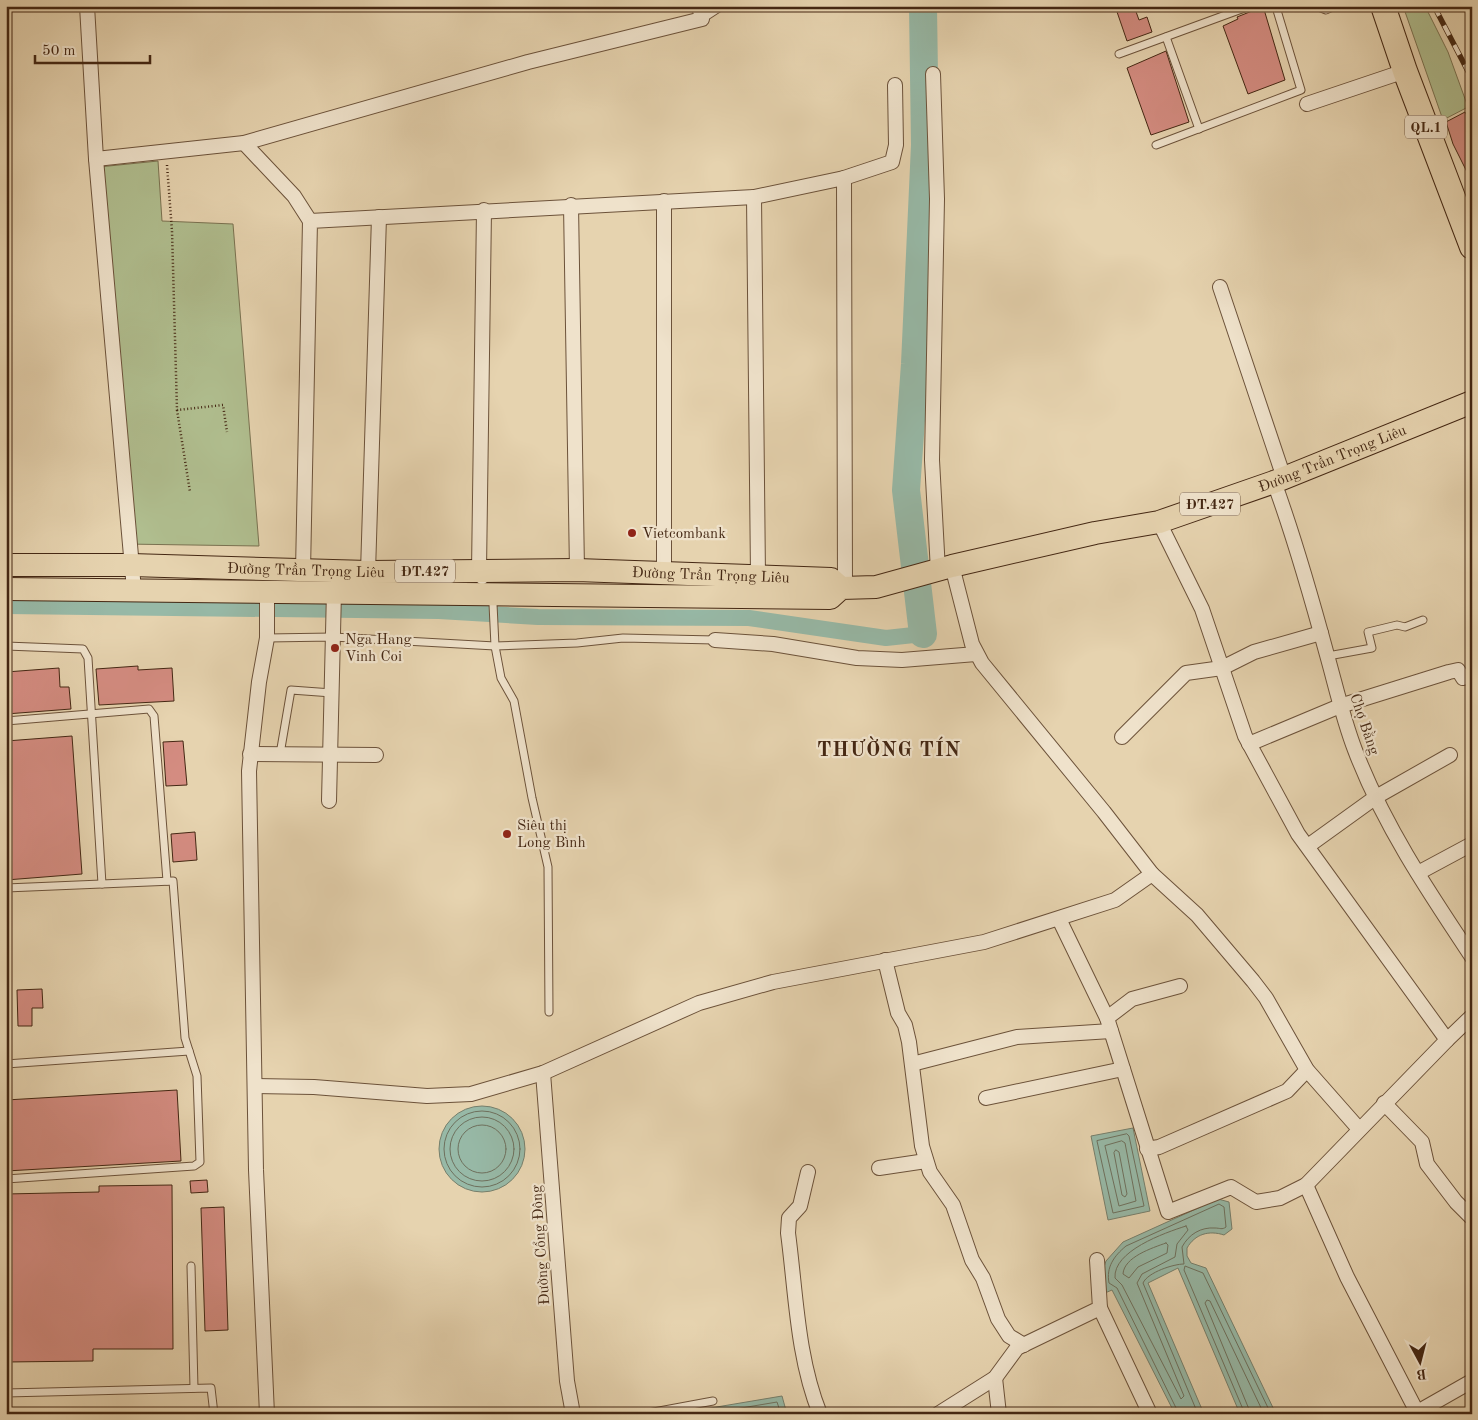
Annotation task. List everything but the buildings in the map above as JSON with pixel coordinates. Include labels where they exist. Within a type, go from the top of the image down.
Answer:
[{"type":"highway","name":"QL.1","points":[[1383,6],[1405,71],[1472,247]]},
{"type":"main road","name":"Đường Trần Trọng Liêu","points":[[6,588],[266,591],[334,596],[491,599],[830,598],[843,588],[876,586],[945,568],[1095,534],[1159,522],[1279,480],[1472,402]]},
{"type":"main road","name":"Đường Trần Trọng Liêu","points":[[6,565],[131,565],[368,572],[577,570],[831,579],[843,588]]},
{"type":"street","points":[[87,6],[96,159],[134,590]]},
{"type":"street","points":[[96,159],[244,143],[700,13]]},
{"type":"street","points":[[1308,104],[1405,71]]},
{"type":"street","points":[[933,74],[937,199],[932,460],[945,568],[976,654],[1152,874],[1197,915],[1253,981],[1266,998],[1307,1070],[1359,1129]]},
{"type":"street","points":[[310,221],[571,205],[754,197],[844,178],[892,162],[896,145],[895,84]]},
{"type":"street","points":[[244,143],[294,196],[310,221],[303,571]]},
{"type":"street","points":[[843,588],[844,178]]},
{"type":"street","points":[[754,197],[758,576]]},
{"type":"street","points":[[664,201],[664,573]]},
{"type":"street","points":[[571,205],[577,570]]},
{"type":"street","points":[[484,210],[479,570],[491,599]]},
{"type":"street","points":[[368,572],[379,216]]},
{"type":"street","name":"Chợ Bằng","points":[[1220,287],[1279,480],[1340,706],[1355,750],[1376,797],[1418,873],[1472,957]]},
{"type":"street","points":[[1159,522],[1202,609],[1249,744],[1298,834],[1447,1040]]},
{"type":"street","points":[[266,591],[267,637],[248,770],[256,1170],[267,1414]]},
{"type":"street","points":[[329,801],[334,596]]},
{"type":"street","points":[[1122,737],[1186,673],[1222,668],[1254,652],[1321,633]]},
{"type":"street","points":[[715,640],[773,644],[857,658],[902,660],[976,654]]},
{"type":"street","points":[[1249,744],[1340,706],[1449,672],[1458,670],[1463,678],[1472,676]]},
{"type":"street","points":[[250,754],[330,753],[376,755]]},
{"type":"street","points":[[1308,846],[1376,797],[1450,755]]},
{"type":"street","points":[[1418,873],[1472,844]]},
{"type":"street","points":[[255,1086],[314,1087],[427,1096],[471,1094],[543,1074],[699,1003],[773,982],[984,942],[1115,900],[1152,874]]},
{"type":"street","points":[[1059,919],[1109,1024],[1168,1212],[1232,1188],[1256,1202],[1280,1198],[1306,1185],[1384,1103],[1472,1016]]},
{"type":"street","points":[[885,960],[898,1013],[905,1026],[912,1064],[922,1146],[926,1161],[936,1182],[952,1205],[972,1260],[983,1278],[998,1320],[1009,1336],[1024,1345]]},
{"type":"street","points":[[912,1064],[1016,1037],[1109,1024],[1132,999],[1180,986]]},
{"type":"street","points":[[986,1098],[1123,1069]]},
{"type":"street","points":[[1147,1149],[1159,1147],[1287,1091],[1307,1070]]},
{"type":"street","name":"Đường Cổng Đông","points":[[543,1074],[567,1381],[573,1414]]},
{"type":"street","points":[[1384,1103],[1422,1142],[1427,1164],[1451,1196],[1472,1218]]},
{"type":"street","points":[[879,1168],[926,1161]]},
{"type":"street","points":[[808,1172],[800,1206],[788,1218],[788,1233],[806,1370],[812,1397],[820,1414]]},
{"type":"street","points":[[1306,1185],[1347,1277],[1416,1413],[1472,1381]]},
{"type":"street","points":[[1097,1260],[1100,1308],[1150,1414]]},
{"type":"street","points":[[938,1414],[995,1378],[1017,1348],[1100,1308]]},
{"type":"street","points":[[995,1378],[999,1414]]},
{"type":"lane","points":[[700,13],[722,6]]},
{"type":"lane","points":[[1119,54],[1250,6]]},
{"type":"lane","points":[[1156,145],[1301,90],[1274,7],[1288,6]]},
{"type":"lane","points":[[1316,6],[1326,10],[1335,6]]},
{"type":"lane","points":[[1166,37],[1199,129]]},
{"type":"lane","points":[[491,599],[495,643],[501,678],[514,701],[532,798],[548,867],[549,1012]]},
{"type":"lane","points":[[1328,656],[1372,648],[1368,632],[1397,625],[1405,628],[1423,620]]},
{"type":"lane","points":[[267,637],[333,637],[495,643],[577,643],[624,638],[715,640]]},
{"type":"lane","points":[[6,646],[83,649],[88,658],[102,884]]},
{"type":"lane","points":[[280,754],[291,690],[332,693]]},
{"type":"lane","points":[[6,721],[149,709],[154,716],[167,881]]},
{"type":"lane","points":[[6,888],[173,880],[185,1038],[197,1076],[200,1162],[194,1166],[6,1179]]},
{"type":"lane","points":[[6,1064],[189,1051]]},
{"type":"lane","points":[[192,1266],[194,1388]]},
{"type":"lane","points":[[6,1393],[211,1388],[214,1414]]},
{"type":"lane","points":[[643,1414],[713,1401]]},
{"type":"path","points":[[166,151],[172,231],[177,410],[190,492]]},
{"type":"path","points":[[177,410],[223,405],[227,432]]},
{"type":"shaded area","points":[[1403,6],[1425,6],[1448,52],[1468,107],[1443,120]]},
{"type":"shaded area","points":[[158,161],[162,221],[233,224],[259,546],[124,544],[99,167]]},
{"type":"water","points":[[482,1106],[498,1109],[506,1113],[518,1125],[522,1133],[525,1149],[522,1165],[518,1173],[506,1185],[498,1189],[482,1192],[466,1189],[458,1185],[446,1173],[442,1165],[439,1149],[442,1133],[446,1125],[458,1113],[466,1109]]},
{"type":"water","points":[[1133,1128],[1150,1211],[1108,1220],[1091,1136]]},
{"type":"water","points":[[1218,1199],[1229,1202],[1232,1229],[1224,1235],[1208,1233],[1198,1236],[1187,1248],[1187,1256],[1191,1263],[1206,1268],[1276,1414],[1240,1414],[1178,1268],[1148,1283],[1204,1414],[1175,1414],[1112,1290],[1105,1293],[1103,1270],[1106,1261],[1123,1242]]},
{"type":"water","points":[[782,1396],[787,1414],[675,1414]]},
{"type":"waterway","points":[[923,6],[925,145],[915,364],[906,490],[923,634]]},
{"type":"waterway","points":[[6,606],[439,611],[538,617],[749,618],[886,638],[923,634]]},
{"type":"railway","points":[[1434,6],[1472,79]]},
{"type":"place","name":"Vietcombank","points":[[632,533]]},
{"type":"place","name":"Nga Hang Vinh Coi","points":[[335,648]]},
{"type":"place","name":"Siêu thị Long Bình","points":[[507,834]]},
{"type":"district","name":"THƯỜNG TÍN","points":[[889,749]]}]
